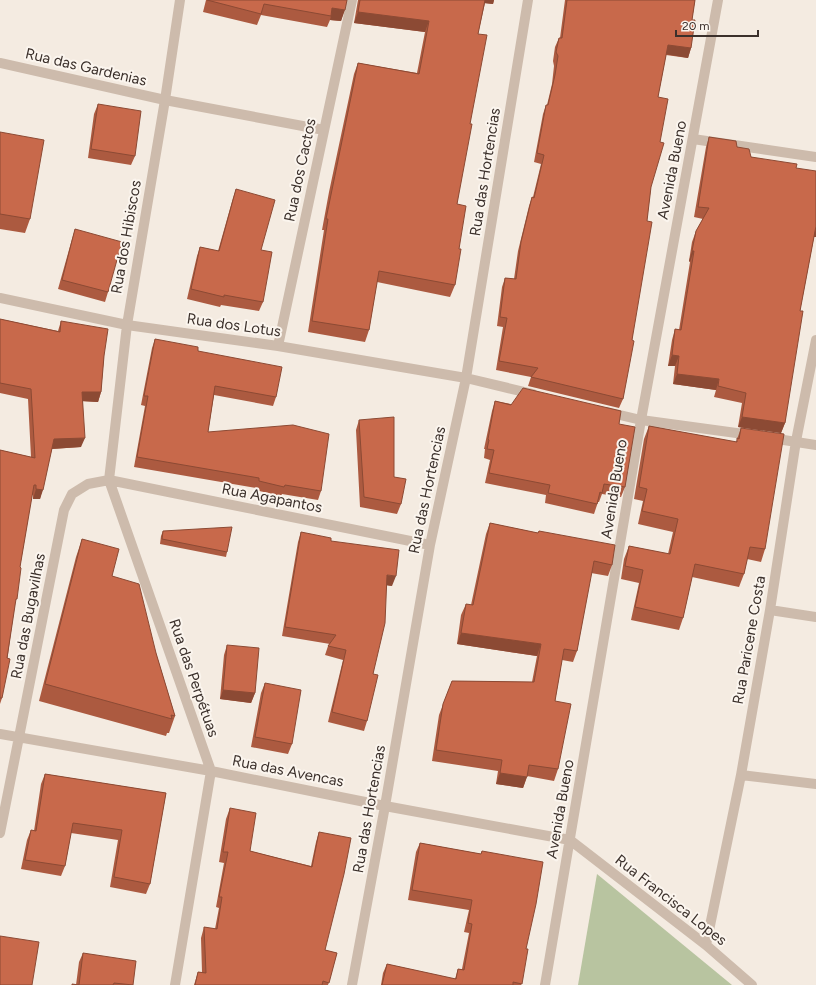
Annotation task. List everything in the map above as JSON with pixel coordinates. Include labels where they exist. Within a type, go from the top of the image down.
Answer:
[{"type":"street","name":"Rua dos Hibiscos","points":[[109,480],[127,326],[165,100],[180,0]]},
{"type":"street","name":"Rua dos Cactos","points":[[278,346],[352,0]]},
{"type":"street","name":"Rua das Hortencias","points":[[352,985],[385,806],[430,545],[466,378],[528,0]]},
{"type":"street","name":"Avenida Bueno","points":[[545,985],[641,420],[718,0]]},
{"type":"street","name":"Rua das Gardenias","points":[[0,63],[165,100],[324,130]]},
{"type":"street","points":[[693,139],[816,157]]},
{"type":"street","name":"Rua dos Lotus","points":[[0,298],[127,326],[278,346],[466,378],[542,396]]},
{"type":"street","name":"Rua Paricene Costa","points":[[706,945],[741,775],[770,610],[796,441],[816,340]]},
{"type":"street","points":[[595,409],[641,420],[816,445]]},
{"type":"street","name":"Rua Agapantos","points":[[109,480],[430,545]]},
{"type":"street","name":"Rua das Bugavilhas","points":[[0,833],[64,510],[72,494],[88,484],[109,480]]},
{"type":"street","name":"Rua das Perpétuas","points":[[109,480],[211,771],[175,985]]},
{"type":"street","points":[[770,610],[816,617]]},
{"type":"street","name":"Rua das Avencas","points":[[0,734],[211,771],[385,806],[570,840]]},
{"type":"street","points":[[741,775],[816,784]]},
{"type":"street","name":"Rua Francisca Lopes","points":[[570,840],[706,945],[752,985]]},
{"type":"green space","points":[[597,874],[732,985],[578,985]]},
{"type":"building","points":[[207,0],[347,0],[345,10],[332,8],[331,16],[264,4],[261,14]]},
{"type":"building","points":[[360,0],[485,0],[478,34],[487,35],[457,204],[466,206],[455,285],[379,271],[369,330],[312,321],[328,219],[326,219],[358,63],[419,74],[429,21],[358,12]]},
{"type":"building","points":[[567,0],[695,0],[692,20],[695,20],[691,48],[668,45],[658,97],[668,99],[660,142],[664,143],[651,187],[647,221],[652,222],[632,340],[634,341],[623,399],[531,377],[538,368],[499,361],[507,318],[500,317],[505,278],[516,279],[521,242],[532,197],[534,198],[544,155],[537,153],[546,105],[548,105],[555,75],[558,56],[556,52],[559,38],[562,38]]},
{"type":"building","points":[[98,104],[141,111],[135,156],[91,149]]},
{"type":"building","points":[[0,132],[44,140],[30,219],[0,214]]},
{"type":"building","points":[[709,137],[736,141],[737,147],[749,149],[751,157],[797,164],[796,168],[816,171],[816,226],[800,311],[803,311],[785,423],[742,417],[746,393],[718,386],[719,379],[677,374],[679,356],[672,355],[675,329],[681,330],[696,231],[709,208],[698,207]]},
{"type":"building","points":[[236,189],[275,200],[261,250],[272,252],[263,302],[224,295],[224,297],[191,289],[200,247],[219,251]]},
{"type":"building","points":[[75,229],[122,242],[108,292],[62,280]]},
{"type":"building","points":[[0,319],[60,332],[61,321],[108,329],[101,392],[82,392],[85,438],[54,439],[43,490],[36,489],[36,485],[34,485],[7,658],[10,659],[2,698],[0,698],[0,450],[35,458],[31,389],[0,383]]},
{"type":"building","points":[[155,339],[198,347],[198,351],[282,367],[276,397],[215,386],[208,432],[293,425],[329,434],[321,491],[285,485],[284,487],[259,481],[259,478],[137,457],[148,396],[144,396]]},
{"type":"building","points":[[523,388],[621,411],[619,424],[635,427],[625,487],[604,484],[597,504],[548,493],[550,485],[489,473],[494,450],[487,449],[495,401],[511,405]]},
{"type":"building","points":[[394,417],[394,477],[406,479],[401,504],[364,497],[359,420]]},
{"type":"building","points":[[649,426],[737,442],[741,428],[784,434],[765,549],[750,547],[744,574],[695,564],[683,618],[635,607],[643,570],[625,566],[629,546],[670,554],[678,519],[642,511],[647,489],[639,487]]},
{"type":"building","points":[[490,523],[538,533],[539,531],[615,545],[612,565],[594,561],[577,651],[564,649],[555,701],[571,704],[558,769],[529,765],[527,777],[500,773],[502,760],[436,750],[443,704],[452,681],[534,682],[541,644],[461,633],[466,604],[473,605]]},
{"type":"building","points":[[232,527],[227,552],[162,539],[163,531]]},
{"type":"building","points":[[301,532],[331,538],[331,541],[399,550],[396,576],[387,575],[385,623],[373,674],[378,675],[367,721],[332,712],[346,650],[328,646],[336,635],[285,627]]},
{"type":"building","points":[[82,539],[119,549],[112,576],[139,584],[156,653],[175,716],[171,715],[172,719],[45,684]]},
{"type":"building","points":[[227,645],[259,648],[255,693],[223,690]]},
{"type":"building","points":[[265,683],[301,690],[292,744],[255,737]]},
{"type":"building","points":[[45,774],[166,793],[150,884],[114,877],[122,830],[73,823],[65,866],[25,860],[31,830],[36,831]]},
{"type":"building","points":[[230,808],[256,813],[250,851],[312,867],[319,832],[351,838],[344,874],[325,950],[337,953],[329,983],[323,981],[322,985],[195,985],[198,972],[206,973],[204,927],[217,929],[222,897],[219,897],[228,852],[223,852]]},
{"type":"building","points":[[420,843],[481,854],[482,851],[543,862],[526,949],[528,949],[522,984],[513,982],[513,985],[382,985],[387,964],[456,979],[458,969],[464,970],[472,924],[468,923],[472,900],[412,890]]},
{"type":"building","points":[[0,936],[39,942],[32,985],[0,985]]},
{"type":"building","points":[[83,953],[136,961],[133,985],[114,983],[113,985],[79,985]]}]
